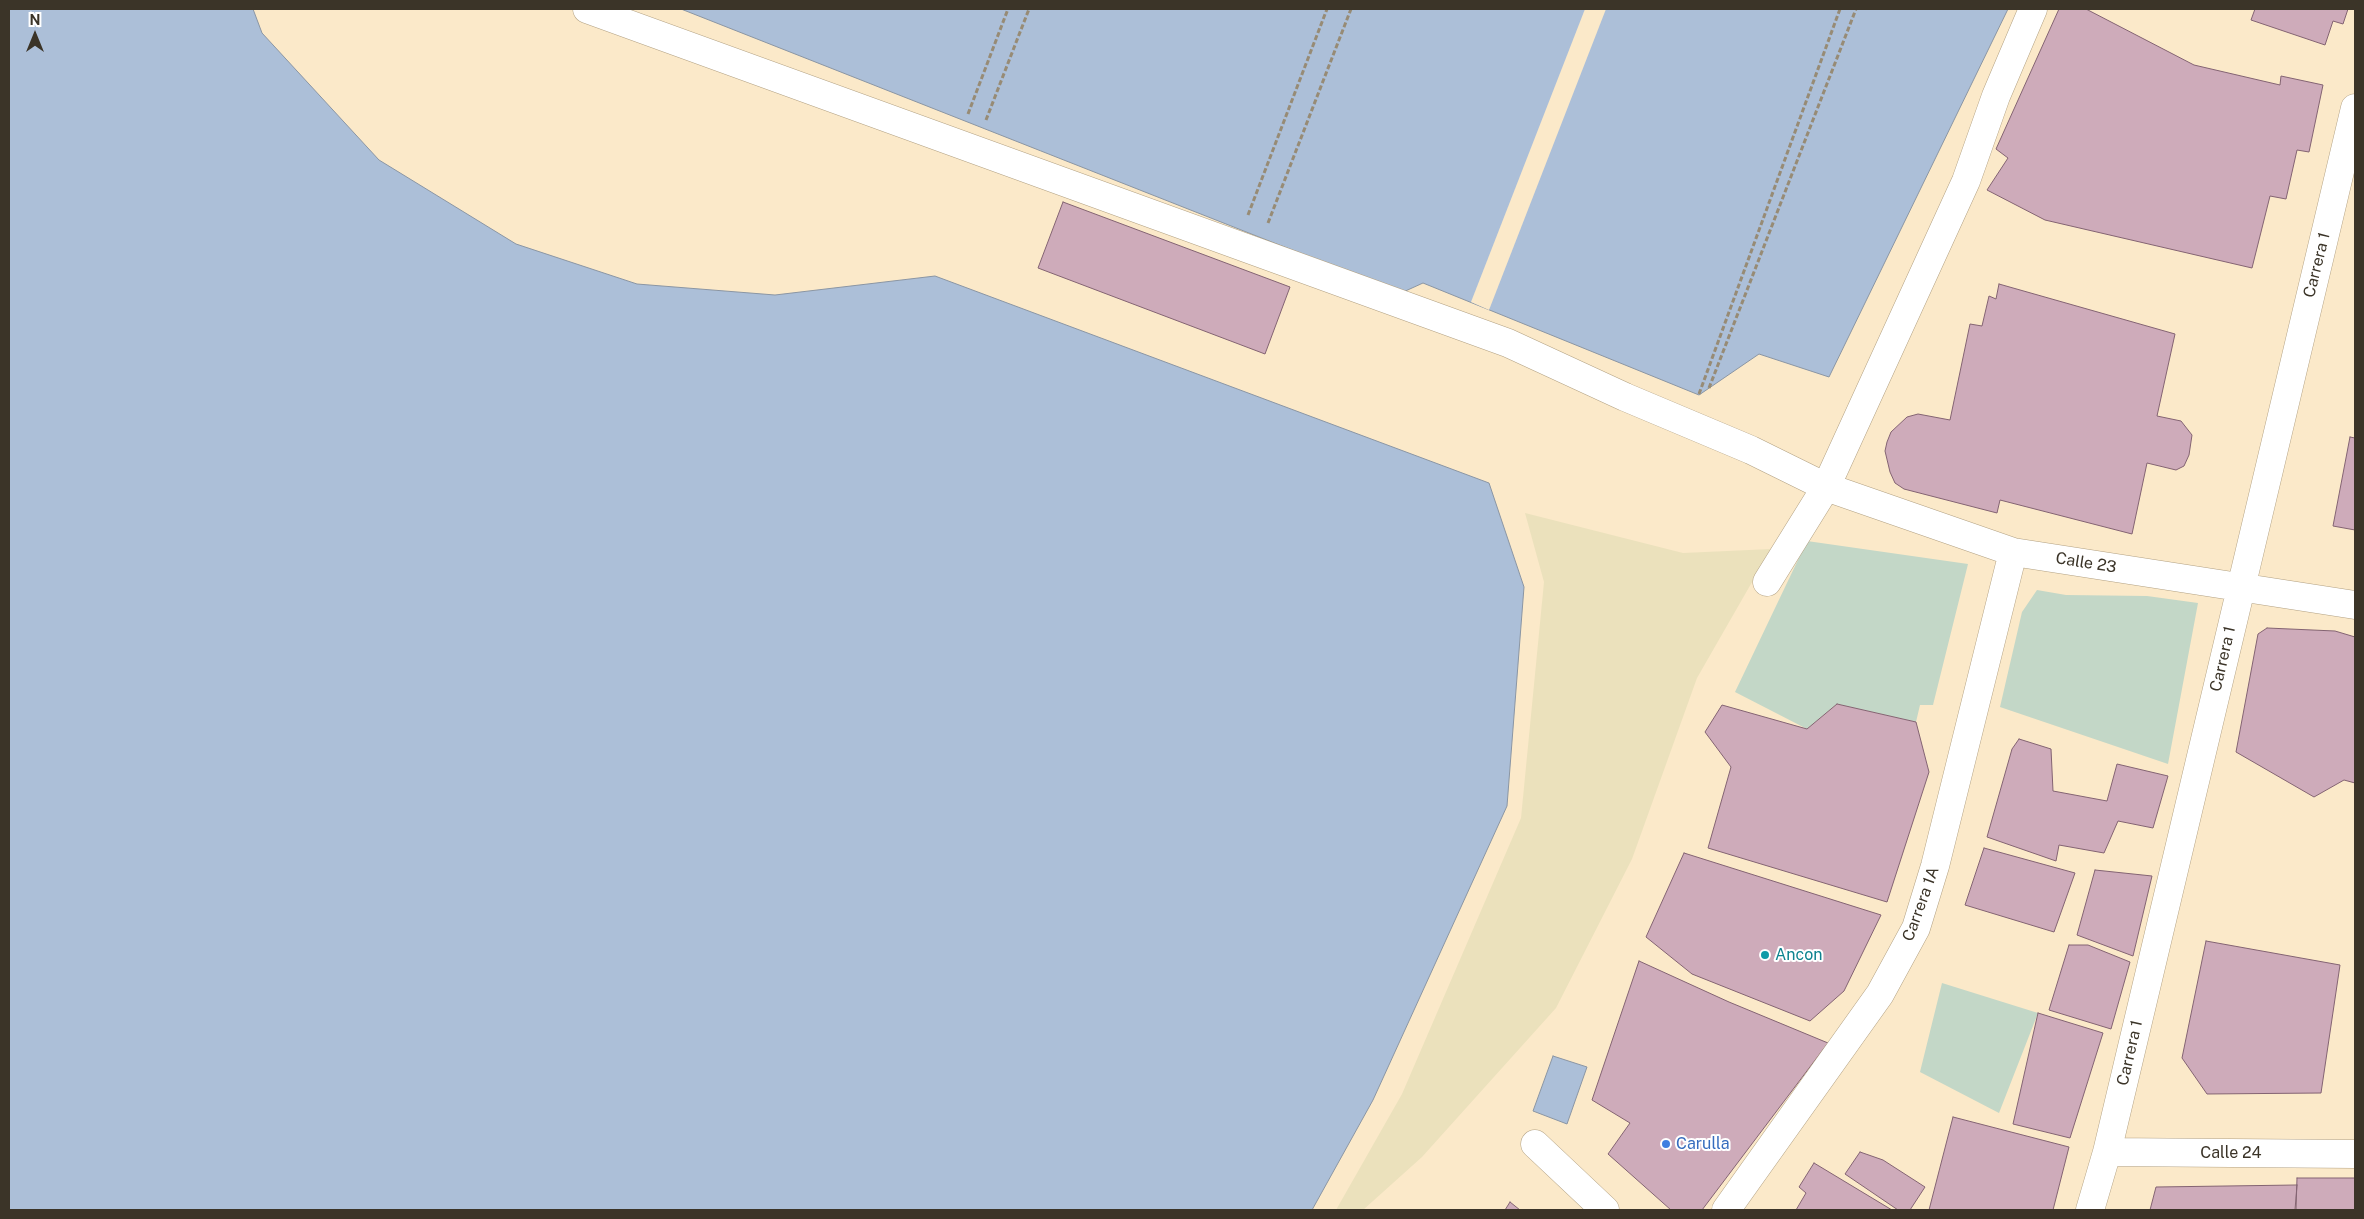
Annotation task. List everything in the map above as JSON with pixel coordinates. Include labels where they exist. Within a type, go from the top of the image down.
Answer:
[{"type":"street","name":"Calle 23","points":[[587,9],[1508,343],[1625,397],[1752,450],[1826,487],[2014,552],[2355,605]]},
{"type":"street","points":[[1768,582],[1826,487],[1966,181],[1996,96],[2034,9]]},
{"type":"street","name":"Carrera 1","points":[[2090,1210],[2107,1152],[2355,108]]},
{"type":"street","name":"Carrera 1A","points":[[1726,1210],[1880,994],[1916,928],[1935,866],[2014,552]]},
{"type":"street","points":[[1535,1144],[1605,1210]]},
{"type":"street","name":"Calle 24","points":[[2107,1152],[2355,1154]]},
{"type":"path","points":[[965,121],[1008,9]]},
{"type":"path","points":[[983,128],[1029,9]]},
{"type":"path","points":[[1247,218],[1327,9]]},
{"type":"path","points":[[1267,226],[1351,9]]},
{"type":"path","points":[[1699,395],[1840,9]]},
{"type":"path","points":[[1709,388],[1856,9]]},
{"type":"green space","points":[[1807,541],[1968,564],[1933,705],[1920,705],[1916,722],[1837,704],[1807,729],[1735,692]]},
{"type":"green space","points":[[2037,590],[2066,595],[2147,596],[2198,603],[2168,764],[2000,707],[2022,612]]},
{"type":"green space","points":[[1942,983],[2038,1013],[1999,1113],[1920,1072]]},
{"type":"sand","points":[[1525,513],[1683,553],[1771,549],[1697,678],[1632,859],[1556,1008],[1422,1157],[1363,1210],[1336,1210],[1402,1094],[1521,818],[1544,582]]},
{"type":"water","points":[[9,9],[253,9],[262,33],[379,160],[516,244],[637,284],[775,295],[935,276],[1489,483],[1524,587],[1507,806],[1373,1100],[1312,1210],[9,1210]]},
{"type":"water","points":[[681,9],[2008,9],[1829,377],[1759,354],[1699,395],[1423,283],[1401,293]]},
{"type":"water","points":[[1553,1056],[1587,1067],[1567,1124],[1533,1111]]},
{"type":"pier","points":[[1585,9],[1606,9],[1489,310],[1471,302]]},
{"type":"building","points":[[2059,9],[2086,9],[2194,65],[2280,85],[2281,76],[2323,85],[2309,152],[2297,150],[2286,199],[2270,196],[2252,268],[2045,220],[1987,190],[2008,158],[1996,149]]},
{"type":"building","points":[[2255,9],[2348,9],[2343,24],[2333,21],[2325,45],[2251,20]]},
{"type":"building","points":[[1063,202],[1290,287],[1265,354],[1038,268]]},
{"type":"building","points":[[1999,284],[2175,334],[2157,416],[2181,421],[2192,435],[2189,455],[2184,466],[2176,470],[2147,463],[2132,534],[2000,500],[1997,513],[1904,489],[1895,483],[1885,451],[1891,432],[1907,417],[1918,414],[1950,420],[1970,324],[1982,326],[1989,296],[1996,299]]},
{"type":"building","points":[[2350,437],[2355,438],[2355,530],[2333,526]]},
{"type":"building","points":[[2267,628],[2335,631],[2355,637],[2355,783],[2344,780],[2314,797],[2236,752],[2258,634]]},
{"type":"building","points":[[1837,704],[1916,722],[1929,772],[1887,902],[1708,848],[1731,767],[1705,732],[1722,705],[1807,729]]},
{"type":"building","points":[[2019,739],[2051,749],[2053,791],[2107,801],[2117,764],[2168,776],[2153,828],[2118,821],[2104,853],[2059,845],[2056,861],[1987,837],[2012,749]]},
{"type":"building","points":[[1984,848],[2075,873],[2054,932],[1965,905]]},
{"type":"building","name":"Ancon","points":[[1684,853],[1881,915],[1844,991],[1810,1021],[1692,974],[1646,937]]},
{"type":"building","points":[[2095,870],[2152,876],[2133,956],[2077,935]]},
{"type":"building","points":[[2206,941],[2340,965],[2321,1093],[2207,1094],[2182,1058]]},
{"type":"building","points":[[2069,945],[2088,945],[2130,962],[2111,1029],[2049,1010]]},
{"type":"building","points":[[1639,961],[1729,1002],[1828,1043],[1702,1210],[1671,1210],[1608,1154],[1630,1123],[1592,1100]]},
{"type":"building","points":[[2038,1013],[2103,1033],[2070,1138],[2013,1124]]},
{"type":"building","points":[[1953,1117],[2069,1147],[2053,1210],[1929,1210]]},
{"type":"building","points":[[1860,1152],[1883,1160],[1925,1187],[1910,1210],[1898,1210],[1845,1174]]},
{"type":"building","points":[[1814,1163],[1892,1210],[1796,1210],[1806,1193],[1799,1187]]},
{"type":"building","points":[[2297,1178],[2355,1178],[2355,1210],[2296,1210]]},
{"type":"building","points":[[2297,1185],[2295,1210],[2150,1210],[2156,1187]]},
{"type":"building","points":[[1510,1202],[1520,1210],[1505,1210]]},
{"type":"place","name":"Ancon","points":[[1765,955]]},
{"type":"place","name":"Carulla","points":[[1666,1144]]}]
